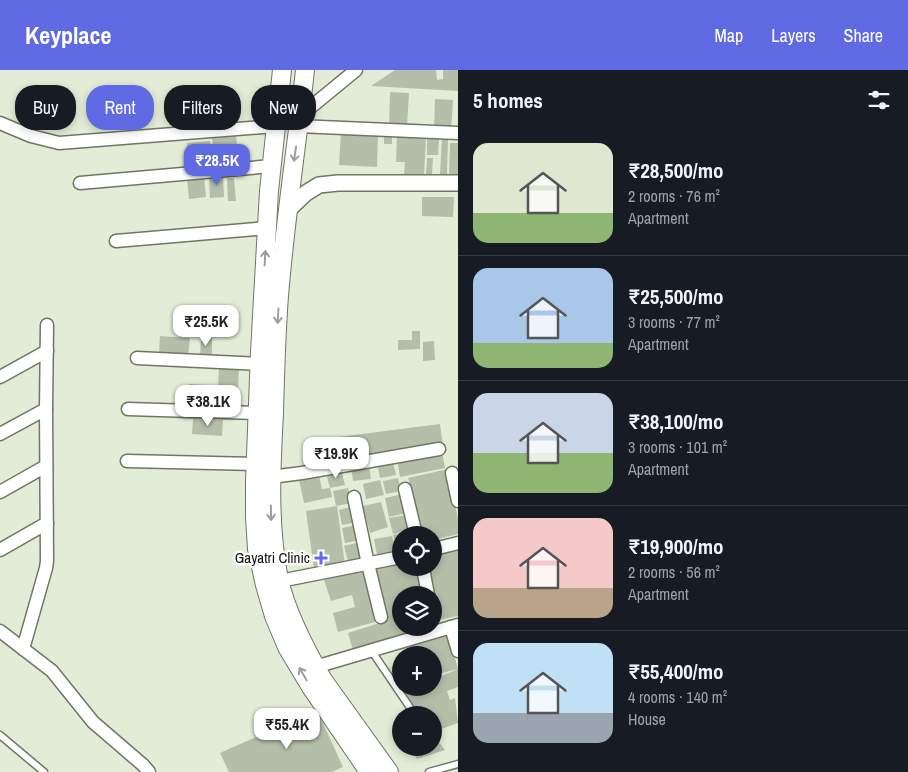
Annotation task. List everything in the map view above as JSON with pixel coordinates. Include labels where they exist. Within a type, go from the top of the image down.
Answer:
[{"type":"main road","points":[[280,85],[282,70]]},
{"type":"main road","points":[[303,85],[305,71]]},
{"type":"main road","points":[[276,130],[268,210],[257,413],[255,517],[257,549],[274,616],[287,647],[310,687],[360,744],[389,772]]},
{"type":"main road","points":[[298,130],[287,211],[279,297],[271,518],[280,581],[289,611],[316,667],[360,744],[369,772]]},
{"type":"main road","points":[[268,210],[287,211]]},
{"type":"street","points":[[316,106],[356,70]]},
{"type":"street","points":[[316,122],[458,133]]},
{"type":"street","points":[[0,123],[31,136],[59,143],[251,128]]},
{"type":"street","points":[[80,183],[272,166]]},
{"type":"street","points":[[287,211],[306,193],[319,185],[338,183],[458,183]]},
{"type":"street","points":[[116,240],[267,228]]},
{"type":"street","points":[[23,649],[46,568],[47,325]]},
{"type":"street","points":[[0,377],[47,350]]},
{"type":"street","points":[[137,358],[260,364]]},
{"type":"street","points":[[128,408],[257,413]]},
{"type":"street","points":[[0,434],[46,409]]},
{"type":"street","points":[[271,477],[438,449]]},
{"type":"street","points":[[127,461],[256,464]]},
{"type":"street","points":[[0,492],[46,466]]},
{"type":"street","points":[[452,473],[458,501]]},
{"type":"street","points":[[405,489],[414,526]]},
{"type":"street","points":[[354,497],[381,617]]},
{"type":"street","points":[[0,550],[47,523]]},
{"type":"street","points":[[442,547],[458,543]]},
{"type":"street","points":[[280,581],[392,558]]},
{"type":"street","points":[[316,667],[454,626],[458,651]]},
{"type":"street","points":[[0,631],[52,671],[93,722],[143,765],[148,772]]},
{"type":"lane","points":[[371,650],[409,706]]},
{"type":"lane","points":[[0,735],[44,772]]},
{"type":"lane","points":[[429,772],[458,764]]},
{"type":"building","points":[[395,70],[436,70],[437,80],[443,79],[443,70],[458,70],[458,91],[371,86]]},
{"type":"building","points":[[390,92],[409,93],[407,126],[389,126]]},
{"type":"building","points":[[435,99],[453,100],[451,130],[434,129]]},
{"type":"building","points":[[341,132],[378,134],[377,167],[339,165]]},
{"type":"building","points":[[384,134],[392,134],[392,144],[384,144]]},
{"type":"building","points":[[236,135],[239,163],[215,165],[212,138]]},
{"type":"building","points":[[397,136],[426,137],[424,176],[404,176],[405,162],[396,162]]},
{"type":"building","points":[[442,138],[448,139],[447,175],[440,174]]},
{"type":"building","points":[[427,139],[439,139],[438,155],[427,155]]},
{"type":"building","points":[[210,141],[212,163],[189,166],[187,143]]},
{"type":"building","points":[[450,143],[458,143],[458,177],[449,176]]},
{"type":"building","points":[[427,158],[433,158],[432,174],[426,174]]},
{"type":"building","points":[[223,174],[224,197],[210,198],[209,179],[213,178],[213,175]]},
{"type":"building","points":[[204,177],[206,197],[189,199],[187,179]]},
{"type":"building","points":[[227,178],[234,178],[236,201],[228,201]]},
{"type":"building","points":[[422,197],[454,197],[453,217],[422,216]]},
{"type":"building","points":[[412,331],[420,331],[420,349],[398,350],[398,340],[412,340]]},
{"type":"building","points":[[160,336],[190,338],[188,358],[159,356]]},
{"type":"building","points":[[201,336],[212,336],[212,358],[200,358]]},
{"type":"building","points":[[434,341],[435,360],[423,361],[423,342]]},
{"type":"building","points":[[219,367],[239,368],[238,390],[218,389]]},
{"type":"building","points":[[189,384],[208,385],[208,404],[188,403]]},
{"type":"building","points":[[193,419],[223,420],[222,436],[192,434]]},
{"type":"building","points":[[440,424],[443,446],[341,460],[338,437]]},
{"type":"building","points":[[334,438],[336,461],[311,464],[308,441]]},
{"type":"building","points":[[442,451],[445,468],[400,477],[397,459]]},
{"type":"building","points":[[392,459],[396,475],[380,478],[377,463]]},
{"type":"building","points":[[369,464],[371,479],[353,481],[351,466]]},
{"type":"building","points":[[341,469],[345,485],[330,488],[326,473]]},
{"type":"building","points":[[448,469],[458,519],[458,534],[442,538],[442,526],[420,526],[408,478]]},
{"type":"building","points":[[319,476],[322,489],[330,488],[332,497],[304,503],[299,480]]},
{"type":"building","points":[[398,478],[401,491],[386,494],[383,481]]},
{"type":"building","points":[[380,480],[384,495],[366,499],[363,484]]},
{"type":"building","points":[[348,488],[352,503],[336,506],[333,491]]},
{"type":"building","points":[[403,494],[406,513],[389,517],[385,498]]},
{"type":"building","points":[[381,502],[388,527],[370,533],[363,506]]},
{"type":"building","points":[[337,506],[345,565],[314,569],[306,511]]},
{"type":"building","points":[[354,506],[357,522],[342,525],[339,510]]},
{"type":"building","points":[[407,515],[410,526],[392,526],[392,530],[389,518]]},
{"type":"building","points":[[357,525],[360,540],[345,543],[342,528]]},
{"type":"building","points":[[392,536],[392,552],[377,555],[374,539]]},
{"type":"building","points":[[360,542],[363,557],[348,561],[344,546]]},
{"type":"building","points":[[458,549],[458,616],[442,619],[442,586],[431,586],[429,576],[442,576],[442,552]]},
{"type":"building","points":[[392,563],[392,576],[420,576],[422,586],[392,586],[392,636],[401,636],[353,650],[348,633],[386,621],[375,567]]},
{"type":"building","points":[[365,568],[379,621],[338,632],[333,613],[355,607],[352,595],[331,601],[324,580]]},
{"type":"building","points":[[448,632],[458,669],[442,673],[442,646],[413,646],[412,642],[434,636],[442,636],[442,634]]},
{"type":"building","points":[[458,669],[458,687],[447,691],[450,700],[455,698],[458,723],[442,729],[442,706],[415,706],[408,696],[442,696],[442,676]]},
{"type":"building","points":[[317,710],[343,767],[332,772],[229,772],[220,753]]},
{"type":"building","points":[[415,756],[426,756],[417,759]]},
{"type":"place","name":"Gayatri Clinic","points":[[321,558]]}]
